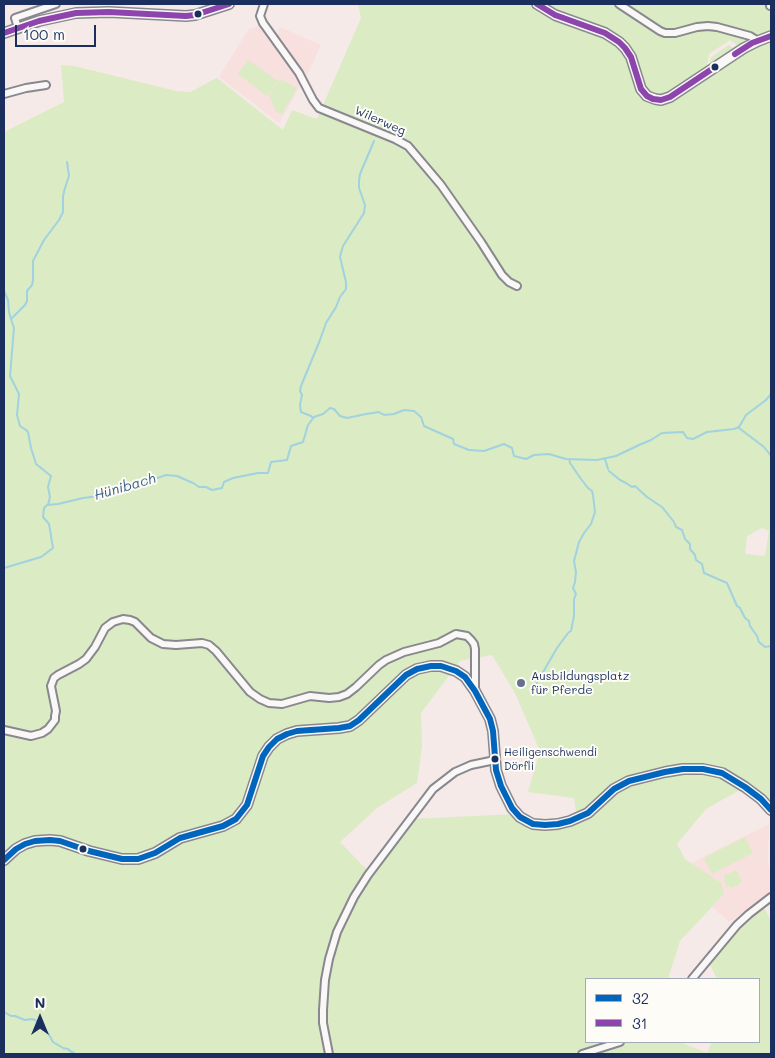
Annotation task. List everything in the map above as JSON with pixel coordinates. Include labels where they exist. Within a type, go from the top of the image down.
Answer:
[{"type":"street","points":[[18,28],[15,18],[56,4]]},
{"type":"street","points":[[4,33],[39,21],[76,14],[108,12],[193,15],[202,14],[229,4]]},
{"type":"street","name":"Wilerweg","points":[[264,4],[260,16],[262,23],[299,73],[319,108],[408,146],[441,185],[502,275],[509,282],[517,286]]},
{"type":"street","points":[[537,4],[555,15],[605,33],[619,42],[631,57],[641,90],[653,99],[661,100],[670,97],[744,48],[771,36]]},
{"type":"street","points":[[619,4],[665,33],[674,33],[701,26],[717,27],[750,36],[758,41]]},
{"type":"street","points":[[4,94],[46,85]]},
{"type":"street","points":[[4,730],[30,736],[42,733],[48,729],[55,720],[56,711],[51,686],[54,678],[83,662],[105,628],[113,622],[124,619],[135,622],[151,638],[163,644],[202,643],[209,645],[255,696],[265,702],[278,704],[310,696],[340,697],[356,687],[379,665],[396,655],[439,643],[459,634],[465,635],[474,644],[475,691]]},
{"type":"street","points":[[4,860],[25,844],[50,840],[132,860],[155,853],[177,839],[224,826],[236,819],[247,805],[263,756],[274,742],[282,736],[297,731],[350,726],[359,720],[406,675],[426,666],[441,666],[456,671],[465,677],[475,691],[490,720],[493,731],[495,760],[501,786],[509,804],[520,817],[533,824],[550,825],[570,821],[588,813],[610,792],[622,784],[646,776],[683,769],[703,768],[722,773],[745,787],[771,810]]},
{"type":"street","points":[[329,1054],[324,1034],[323,1016],[325,980],[337,932],[354,897],[368,875],[433,789],[455,772],[471,765],[495,760]]},
{"type":"street","points":[[693,978],[737,925],[771,897]]},
{"type":"street","points":[[582,1054],[617,1043]]},
{"type":"shaded area","points":[[260,25],[302,83],[279,123],[219,77],[248,30]]},
{"type":"shaded area","points":[[280,27],[321,45],[307,75],[305,76],[276,37]]},
{"type":"shaded area","points":[[769,824],[768,863],[771,875],[771,894],[729,922],[712,907],[724,894],[691,863]]},
{"type":"green space","points":[[358,4],[771,4],[771,810],[745,787],[706,809],[677,844],[685,859],[721,883],[724,894],[680,941],[668,978],[585,978],[585,1043],[682,1043],[707,1053],[712,1043],[760,1043],[760,978],[717,978],[708,960],[711,955],[716,958],[728,943],[726,938],[762,904],[771,921],[771,1054],[4,1054],[4,132],[64,102],[61,65],[74,66],[176,91],[190,92],[217,78],[283,130],[292,110],[317,119],[361,18]],"holes":[[[730,40],[740,47],[736,50],[729,45],[711,57],[709,65],[707,65],[709,54]],[[762,528],[769,531],[765,556],[745,554],[747,536]],[[492,655],[515,693],[540,751],[528,792],[574,798],[577,818],[529,822],[517,814],[409,819],[370,873],[340,842],[377,808],[417,783],[422,746],[421,713],[460,661]]]},
{"type":"green space","points":[[248,60],[278,81],[267,96],[238,74]]},
{"type":"green space","points":[[282,80],[297,88],[282,114],[276,112],[269,95],[278,82]]},
{"type":"green space","points":[[745,837],[753,853],[712,874],[704,858]]},
{"type":"green space","points":[[736,870],[742,881],[732,888],[730,886],[727,887],[724,880],[725,874]]},
{"type":"waterway","points":[[312,417],[301,412],[301,386],[326,323],[346,289],[340,257],[343,246],[364,213],[365,205],[359,188],[359,181],[360,174],[374,141]]},
{"type":"waterway","points":[[48,505],[50,497],[48,487],[51,476],[36,464],[28,432],[20,426],[17,415],[19,394],[10,376],[14,328],[11,319],[27,301],[27,291],[32,285],[33,280],[33,261],[44,240],[63,212],[63,196],[69,176],[67,162]]},
{"type":"waterway","points":[[4,291],[8,300],[11,319]]},
{"type":"waterway","name":"Hünibach","points":[[4,568],[41,557],[53,548],[49,524],[43,517],[44,508],[47,505],[99,496],[114,489],[166,475],[177,476],[199,487],[206,487],[212,490],[222,488],[224,482],[233,478],[268,473],[271,462],[287,460],[291,446],[303,442],[308,425],[314,417],[323,414],[330,408],[334,409],[340,416],[347,418],[379,412],[384,415],[404,410],[414,411],[421,417],[424,426],[453,439],[454,444],[469,450],[484,451],[504,444],[512,448],[514,456],[526,459],[534,455],[549,454],[566,459],[597,460],[616,456],[662,433],[683,432],[687,438],[693,439],[707,432],[734,429],[739,427],[746,415],[771,394]]},
{"type":"waterway","points":[[739,428],[764,447],[771,456]]},
{"type":"waterway","points":[[535,686],[557,648],[571,631],[576,594],[573,588],[576,572],[574,561],[579,542],[591,524],[595,512],[592,491],[581,479],[569,459]]},
{"type":"waterway","points":[[605,459],[608,469]]},
{"type":"waterway","points":[[609,471],[632,487],[635,486],[662,507],[676,527],[682,530],[696,560],[702,564],[704,573],[727,583],[737,606],[749,621],[759,642],[765,647],[771,646]]},
{"type":"waterway","points":[[4,1012],[25,1020],[32,1019],[40,1022],[53,1042],[74,1054]]},
{"type":"transit line","name":"31","points":[[4,33],[39,21],[76,13],[109,12],[186,16],[229,4]]},
{"type":"transit line","name":"31","points":[[537,4],[555,15],[605,33],[619,42],[631,57],[641,89],[647,96],[653,99],[661,100],[670,97],[715,67]]},
{"type":"transit line","name":"31","points":[[735,54],[752,43],[771,36]]},
{"type":"transit line","name":"32","points":[[4,860],[25,844],[50,840],[60,841],[89,851],[122,859],[138,859],[155,853],[180,838],[223,826],[236,819],[247,805],[263,756],[277,739],[297,731],[350,726],[359,720],[406,675],[417,669],[431,666],[441,666],[456,671],[465,677],[475,691],[490,719],[493,731],[496,770],[501,786],[512,808],[520,817],[533,824],[558,824],[570,821],[588,813],[614,789],[629,781],[683,769],[703,769],[722,773],[761,799],[771,810]]},
{"type":"place","name":"Ausbildungsplatz für Pferde","points":[[521,683]]},
{"type":"place","name":"Heiligenschwendi Dörfli","points":[[495,759]]}]
